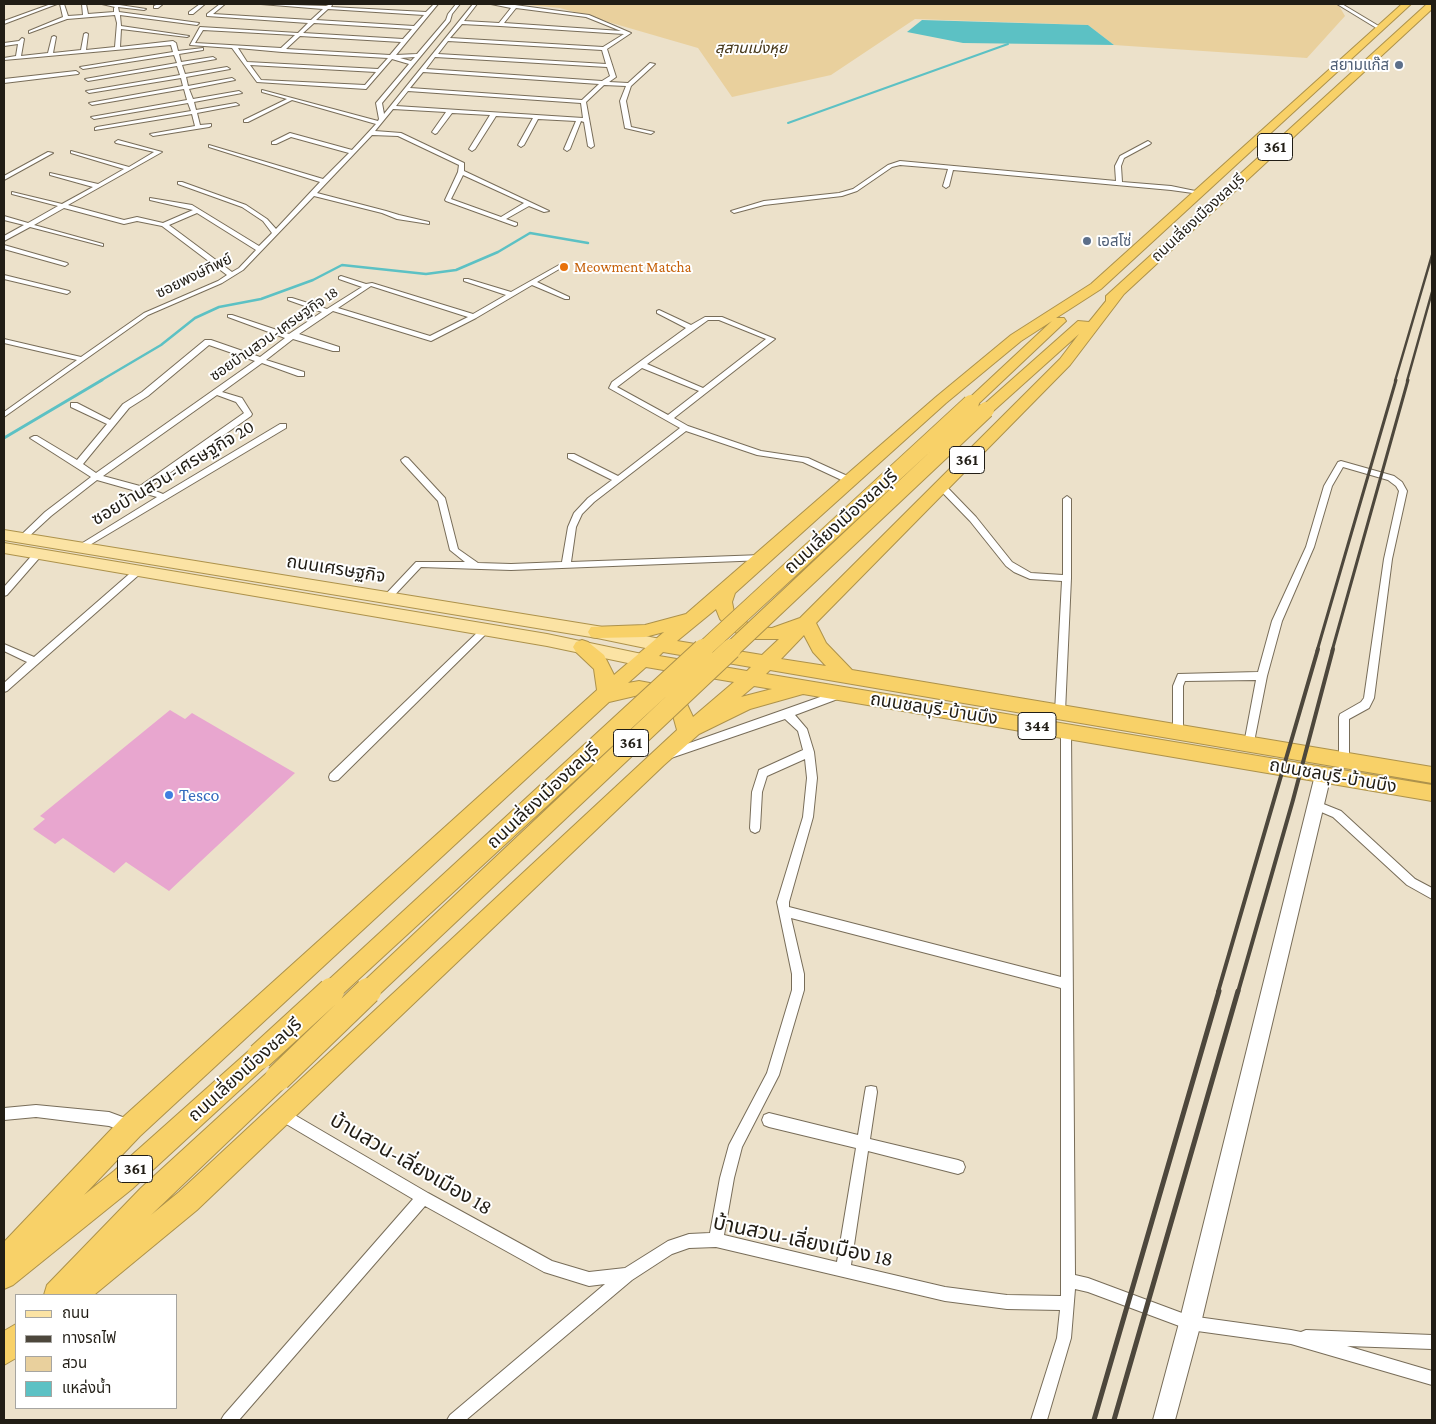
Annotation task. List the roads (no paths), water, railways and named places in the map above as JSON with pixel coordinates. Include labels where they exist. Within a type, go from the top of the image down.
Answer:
[{"type":"highway","name":"ถนนเลี่ยงเมืองชลบุรี","points":[[58,1294],[150,1197],[278,1078],[979,407],[1096,286],[1407,4]]},
{"type":"highway","name":"ถนนเลี่ยงเมืองชลบุรี","points":[[4,1276],[123,1180],[979,407],[1119,292],[1432,4]]},
{"type":"highway","name":"ถนนเลี่ยงเมืองชลบุรี","points":[[4,1261],[131,1127],[606,695],[642,660],[727,590],[1016,338],[1096,286]]},
{"type":"highway","name":"ถนนเลี่ยงเมืองชลบุรี","points":[[74,1294],[188,1200],[657,759],[768,662],[1065,362],[1119,292]]},
{"type":"highway","points":[[727,590],[723,602],[726,615],[738,626],[754,633],[773,634],[808,622],[819,647],[843,685]]},
{"type":"highway","points":[[597,632],[629,633],[661,628],[702,610]]},
{"type":"highway","name":"ถนนชลบุรี-บ้านบึง","points":[[660,645],[768,662],[843,685],[1066,731],[1432,793]]},
{"type":"highway","points":[[582,647],[591,653],[603,668],[607,686],[606,695],[639,688],[655,691],[669,697],[680,707],[688,731],[745,703],[766,696],[810,688]]},
{"type":"highway","name":"ถนนชลบุรี-บ้านบึง","points":[[642,660],[810,688],[843,685],[1060,712],[1432,775]]},
{"type":"highway","points":[[4,1352],[15,1339]]},
{"type":"highway","points":[[4,1352],[15,1343]]},
{"type":"main road","name":"ถนนเศรษฐกิจ","points":[[4,535],[597,632],[660,645]]},
{"type":"main road","name":"ถนนเศรษฐกิจ","points":[[4,548],[582,647],[642,660]]},
{"type":"main road","points":[[259,592],[269,578]]},
{"type":"street","points":[[4,23],[55,4]]},
{"type":"street","points":[[62,4],[66,18]]},
{"type":"street","points":[[84,4],[86,16]]},
{"type":"street","points":[[104,4],[144,9]]},
{"type":"street","points":[[191,13],[203,4]]},
{"type":"street","points":[[223,4],[209,15],[416,28]]},
{"type":"street","points":[[263,4],[329,6],[428,14]]},
{"type":"street","points":[[234,47],[259,81],[366,87],[436,4],[430,4]]},
{"type":"street","points":[[264,91],[381,121],[379,103],[448,20],[458,4]]},
{"type":"street","name":"ซอยพงษ์ทิพย์","points":[[4,415],[146,314],[232,275],[241,269],[371,133],[475,4]]},
{"type":"street","points":[[493,4],[552,10],[587,16],[629,33]]},
{"type":"street","points":[[1339,4],[1380,28]]},
{"type":"street","points":[[282,50],[329,6]]},
{"type":"street","points":[[500,25],[515,6]]},
{"type":"street","points":[[31,32],[66,18],[116,10],[197,24]]},
{"type":"street","points":[[116,10],[119,26],[117,48]]},
{"type":"street","points":[[548,16],[552,10]]},
{"type":"street","points":[[577,30],[587,16]]},
{"type":"street","points":[[460,22],[629,33]]},
{"type":"street","points":[[538,27],[543,22]]},
{"type":"street","points":[[119,26],[187,36]]},
{"type":"street","points":[[405,41],[202,28],[192,44],[392,57],[419,55]]},
{"type":"street","points":[[447,38],[604,49],[629,33]]},
{"type":"street","points":[[83,51],[86,34]]},
{"type":"street","points":[[50,54],[54,37]]},
{"type":"street","points":[[4,44],[22,40],[18,58]]},
{"type":"street","points":[[4,59],[173,43],[181,64],[198,126]]},
{"type":"street","points":[[83,67],[201,49]]},
{"type":"street","points":[[591,146],[582,120],[583,102],[602,84],[613,77],[604,49]]},
{"type":"street","points":[[434,55],[610,66]]},
{"type":"street","points":[[392,57],[411,63]]},
{"type":"street","points":[[88,79],[213,59]]},
{"type":"street","points":[[245,63],[380,71]]},
{"type":"street","points":[[651,132],[628,128],[623,101],[629,85],[652,64]]},
{"type":"street","points":[[89,91],[226,69]]},
{"type":"street","points":[[422,70],[629,85]]},
{"type":"street","points":[[126,72],[140,121]]},
{"type":"street","points":[[4,82],[76,73]]},
{"type":"street","points":[[92,103],[232,80]]},
{"type":"street","points":[[407,89],[583,102]]},
{"type":"street","points":[[94,117],[239,93]]},
{"type":"street","points":[[256,125],[246,121],[292,99]]},
{"type":"street","points":[[97,129],[236,106]]},
{"type":"street","points":[[392,108],[582,120]]},
{"type":"street","points":[[435,132],[450,111]]},
{"type":"street","points":[[472,149],[494,114]]},
{"type":"street","points":[[521,145],[536,117]]},
{"type":"street","points":[[567,149],[582,120]]},
{"type":"street","points":[[152,134],[209,125]]},
{"type":"street","points":[[371,133],[399,134],[462,164],[461,172],[448,200],[515,224]]},
{"type":"street","points":[[274,143],[290,135],[353,152]]},
{"type":"street","points":[[4,239],[159,152],[118,142]]},
{"type":"street","points":[[1119,183],[1118,166],[1122,157],[1148,143]]},
{"type":"street","points":[[211,146],[325,182]]},
{"type":"street","points":[[72,152],[128,168]]},
{"type":"street","points":[[4,178],[50,153]]},
{"type":"street","points":[[734,211],[764,203],[840,195],[855,190],[890,166],[900,163],[1171,188],[1198,193]]},
{"type":"street","points":[[946,186],[951,168]]},
{"type":"street","points":[[461,172],[546,211]]},
{"type":"street","points":[[52,174],[98,186]]},
{"type":"street","points":[[180,183],[244,206],[264,220],[276,233]]},
{"type":"street","points":[[14,193],[124,222],[137,219],[164,225],[232,275]]},
{"type":"street","points":[[314,194],[384,212],[397,218],[427,223]]},
{"type":"street","points":[[152,199],[192,207],[260,250]]},
{"type":"street","points":[[501,219],[529,203]]},
{"type":"street","points":[[164,225],[197,210]]},
{"type":"street","points":[[4,218],[101,244]]},
{"type":"street","points":[[4,247],[65,264]]},
{"type":"street","points":[[290,299],[431,339],[474,317],[559,266]]},
{"type":"street","points":[[4,277],[67,292]]},
{"type":"street","points":[[341,278],[367,286],[370,284],[474,317]]},
{"type":"street","points":[[466,280],[510,294]]},
{"type":"street","points":[[532,282],[567,298]]},
{"type":"street","name":"ซอยบ้านสวน-เศรษฐกิจ 18","points":[[22,538],[48,514],[96,477],[260,362],[292,336],[367,286]]},
{"type":"street","points":[[659,312],[691,328]]},
{"type":"street","points":[[230,316],[336,349]]},
{"type":"street","points":[[668,419],[771,339],[720,318],[707,318],[691,328],[615,384],[613,388],[668,419],[686,428],[760,453],[805,460],[851,481]]},
{"type":"street","points":[[4,341],[82,359]]},
{"type":"street","points":[[78,464],[126,406],[145,394],[208,342],[260,362],[301,374]]},
{"type":"street","points":[[642,364],[704,391]]},
{"type":"street","points":[[141,489],[248,414],[239,400],[215,392]]},
{"type":"street","points":[[74,405],[112,424]]},
{"type":"street","name":"ซอยบ้านสวน-เศรษฐกิจ 20","points":[[80,547],[283,426]]},
{"type":"street","points":[[566,564],[572,527],[578,513],[591,500],[686,428]]},
{"type":"street","points":[[34,438],[96,477],[165,497]]},
{"type":"street","points":[[571,456],[618,479]]},
{"type":"street","points":[[405,460],[442,500],[454,550],[476,566]]},
{"type":"street","points":[[1250,744],[1262,676],[1277,622],[1310,546],[1328,486],[1337,468],[1342,464],[1391,478],[1399,484],[1403,491],[1388,559],[1375,666],[1369,698],[1365,705],[1344,717],[1344,760]]},
{"type":"street","points":[[941,486],[973,519],[1009,564],[1017,570],[1030,576],[1067,578]]},
{"type":"street","points":[[1060,712],[1067,578],[1066,499]]},
{"type":"street","points":[[4,593],[38,554]]},
{"type":"street","points":[[387,598],[419,564],[511,567],[763,558]]},
{"type":"street","points":[[4,688],[138,571]]},
{"type":"street","points":[[334,777],[485,630]]},
{"type":"street","points":[[4,646],[34,660]]},
{"type":"street","points":[[1178,732],[1178,686],[1181,677],[1262,676]]},
{"type":"street","points":[[657,759],[787,714],[843,685]]},
{"type":"street","points":[[716,1240],[727,1178],[736,1145],[773,1075],[798,990],[798,974],[783,902],[808,817],[812,778],[809,752],[802,729],[787,714]]},
{"type":"street","points":[[1039,1420],[1064,1338],[1068,1303],[1066,731]]},
{"type":"street","points":[[755,828],[757,792],[763,773],[809,752]]},
{"type":"street","points":[[1164,1420],[1190,1323],[1323,775]]},
{"type":"street","points":[[1316,805],[1337,814],[1411,882],[1432,894]]},
{"type":"street","points":[[784,911],[1067,984]]},
{"type":"street","points":[[843,1270],[871,1092]]},
{"type":"street","points":[[4,1114],[36,1111],[109,1119],[131,1127]]},
{"type":"street","name":"บ้านสวน-เลี่ยงเมือง 18","points":[[281,1113],[423,1198],[549,1268],[589,1279],[627,1275],[668,1248],[689,1241],[716,1240],[945,1294],[1007,1302],[1068,1303]]},
{"type":"street","points":[[769,1120],[958,1167]]},
{"type":"street","points":[[229,1420],[423,1198]]},
{"type":"street","points":[[455,1420],[627,1275]]},
{"type":"street","points":[[1068,1280],[1088,1285],[1190,1323],[1291,1336],[1432,1342]]},
{"type":"street","points":[[1291,1336],[1432,1378]]},
{"type":"water","points":[[922,20],[1088,25],[1114,45],[963,43],[907,32]]},
{"type":"waterway","points":[[788,123],[1008,44]]},
{"type":"waterway","points":[[100,381],[161,345],[195,318],[219,307],[261,299],[313,280],[342,265],[426,274],[456,270],[498,252],[530,233],[588,243]]},
{"type":"waterway","points":[[4,438],[102,380]]},
{"type":"railway","points":[[1395,381],[1432,255]]},
{"type":"railway","points":[[1407,381],[1432,292]]},
{"type":"railway","points":[[1317,651],[1396,380]]},
{"type":"railway","points":[[1332,651],[1408,380]]},
{"type":"railway","points":[[1218,992],[1318,649]]},
{"type":"railway","points":[[1238,992],[1293,800],[1333,649]]},
{"type":"railway","points":[[1094,1420],[1219,991]]},
{"type":"railway","points":[[1114,1420],[1238,991]]},
{"type":"place","name":"สยามแก๊ส","points":[[1399,65]]},
{"type":"place","name":"เอสโซ่","points":[[1087,241]]},
{"type":"place","name":"Meowment Matcha","points":[[564,267]]},
{"type":"place","name":"Tesco","points":[[169,795]]},
{"type":"park label","name":"สุสานเม่งหุย","points":[[751,48]]}]
